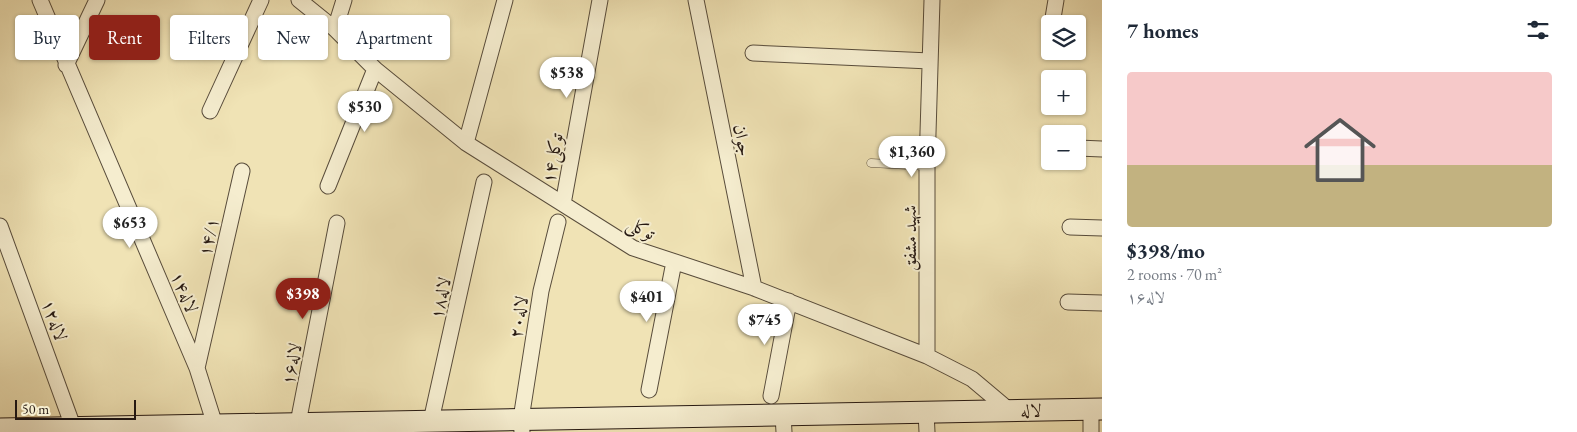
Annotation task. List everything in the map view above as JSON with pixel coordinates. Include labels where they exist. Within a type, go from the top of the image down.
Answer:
[{"type":"street","name":"لاله۱۴","points":[[40,0],[66,65],[197,368],[216,425]]},
{"type":"street","points":[[66,65],[97,0]]},
{"type":"street","points":[[210,111],[260,0]]},
{"type":"street","name":"توکلی","points":[[300,0],[335,29],[375,69],[466,143],[633,248],[754,288],[927,356],[972,379],[1010,411]]},
{"type":"street","points":[[335,29],[344,0]]},
{"type":"street","points":[[466,143],[505,0]]},
{"type":"street","name":"توکلی۱۴","points":[[563,204],[600,0]]},
{"type":"street","name":"جوان","points":[[696,0],[754,288]]},
{"type":"street","name":"شهید مشفق","points":[[927,356],[927,166],[932,0]]},
{"type":"street","points":[[1054,15],[1056,0]]},
{"type":"street","points":[[753,53],[930,61]]},
{"type":"street","points":[[328,186],[375,69]]},
{"type":"street","points":[[1086,148],[1102,149]]},
{"type":"street","name":"۱۴/۱","points":[[197,368],[242,171]]},
{"type":"street","name":"لاله۱۸","points":[[431,421],[484,182]]},
{"type":"street","name":"لاله۲۰","points":[[521,426],[541,291],[558,222]]},
{"type":"street","name":"لاله۱۶","points":[[298,424],[337,223]]},
{"type":"street","name":"لاله۱۲","points":[[0,226],[75,430]]},
{"type":"street","points":[[1070,228],[1102,228]]},
{"type":"street","points":[[649,390],[674,262]]},
{"type":"street","points":[[772,396],[789,301]]},
{"type":"street","points":[[1068,302],[1102,302]]},
{"type":"street","points":[[1091,432],[1097,409]]},
{"type":"street","name":"لاله","points":[[0,429],[153,429],[216,425],[264,428],[298,424],[380,427],[431,421],[521,426],[926,422],[1010,411],[1097,409]]},
{"type":"lane","points":[[871,163],[927,166]]}]
